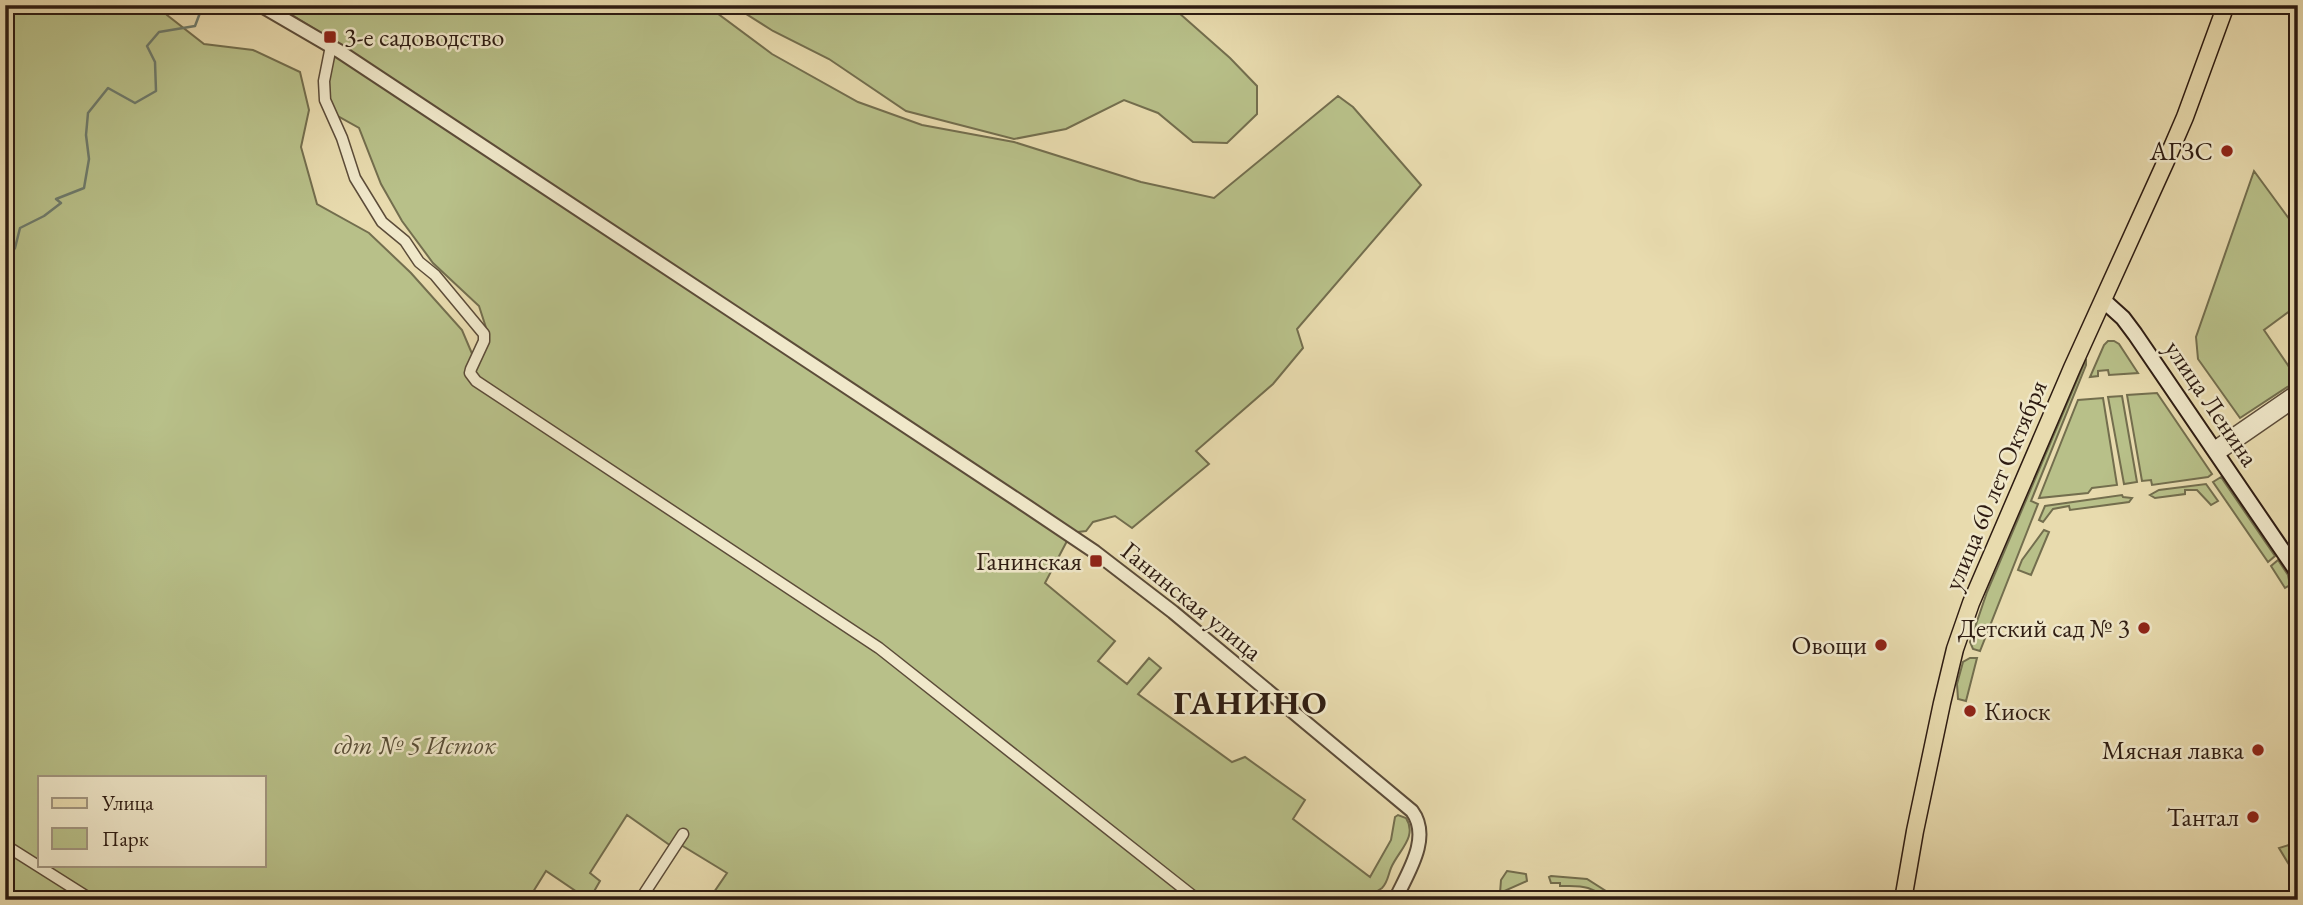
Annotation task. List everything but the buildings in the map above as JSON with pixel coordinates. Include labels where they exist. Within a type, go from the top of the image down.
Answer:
[{"type":"main road","name":"улица 60 лет Октября","points":[[1903,900],[1920,804],[1955,649],[1971,603],[2185,117],[2226,5]]},
{"type":"main road","name":"улица Ленина","points":[[2103,300],[2123,318],[2135,334],[2298,573]]},
{"type":"street","name":"Ганинская улица","points":[[260,5],[331,46],[1071,536],[1173,612],[1412,811],[1418,821],[1419,843],[1395,900]]},
{"type":"street","points":[[331,46],[324,81],[325,100],[342,138],[352,171],[382,222],[405,241],[419,262],[435,275],[484,334],[484,341],[470,373],[476,382],[879,648],[1198,900]]},
{"type":"street","points":[[2215,452],[2298,388]]},
{"type":"street","points":[[2215,452],[2298,400]]},
{"type":"street","points":[[640,900],[683,834]]},
{"type":"street","points":[[5,845],[38,866]]},
{"type":"street","points":[[38,866],[92,900]]},
{"type":"green space","name":"сдт № 5 Исток","points":[[5,5],[159,5],[167,15],[204,44],[253,50],[300,72],[309,110],[301,147],[317,204],[369,233],[411,273],[462,330],[476,363],[489,337],[479,306],[433,263],[402,221],[381,184],[359,128],[336,115],[325,86],[337,43],[276,5],[712,5],[717,13],[772,54],[858,102],[922,125],[1014,142],[1141,182],[1214,198],[1338,96],[1353,107],[1421,185],[1297,329],[1303,348],[1273,384],[1196,451],[1209,464],[1132,528],[1115,516],[1093,522],[1086,531],[1078,532],[1067,541],[1045,583],[1115,641],[1098,661],[1127,684],[1149,658],[1161,668],[1138,694],[1232,762],[1245,757],[1305,800],[1293,819],[1370,877],[1391,840],[1395,817],[1398,815],[1406,818],[1410,831],[1406,844],[1382,888],[1364,900],[712,900],[710,898],[727,873],[676,842],[671,846],[627,815],[590,873],[600,881],[589,900],[546,871],[528,900],[5,900]]},
{"type":"green space","points":[[732,5],[1170,5],[1257,86],[1257,114],[1227,143],[1193,142],[1158,113],[1124,100],[1066,129],[1014,139],[906,111],[829,59],[773,31]]},
{"type":"green space","points":[[2254,171],[2298,231],[2298,305],[2264,330],[2298,380],[2240,418],[2198,359],[2196,337]]},
{"type":"green space","points":[[2108,341],[2119,344],[2138,373],[2109,375],[2108,370],[2098,371],[2098,376],[2090,377]]},
{"type":"green space","points":[[2086,359],[2086,365],[2031,501],[2038,504],[1980,651],[1973,649],[1970,642],[1987,592]]},
{"type":"green space","points":[[2157,393],[2212,474],[2208,477],[2152,485],[2151,480],[2142,481],[2127,395]]},
{"type":"green space","points":[[2122,396],[2137,482],[2124,484],[2108,397]]},
{"type":"green space","points":[[2103,398],[2117,485],[2092,488],[2088,493],[2039,498],[2078,400]]},
{"type":"green space","points":[[2221,477],[2275,556],[2268,562],[2213,482]]},
{"type":"green space","points":[[2206,484],[2218,501],[2211,505],[2197,490],[2185,490],[2185,494],[2155,498],[2150,495],[2159,490]]},
{"type":"green space","points":[[2122,495],[2132,498],[2129,502],[2070,510],[2069,506],[2053,509],[2043,522],[2039,520],[2045,506]]},
{"type":"green space","points":[[2044,530],[2049,532],[2031,575],[2018,570],[2022,560]]},
{"type":"green space","points":[[2278,560],[2288,575],[2290,585],[2285,588],[2271,566]]},
{"type":"green space","points":[[1977,658],[1966,701],[1958,699],[1957,684],[1963,662]]},
{"type":"green space","points":[[2298,845],[2298,870],[2294,873],[2279,848]]},
{"type":"green space","points":[[1507,871],[1526,874],[1527,881],[1500,893],[1501,880]]},
{"type":"green space","points":[[1551,876],[1587,879],[1620,900],[1606,898],[1585,887],[1551,883]]},
{"type":"waterway","points":[[5,263],[15,248],[20,228],[44,216],[61,203],[56,199],[84,188],[89,159],[86,135],[88,113],[108,88],[135,103],[156,91],[155,62],[147,46],[159,32],[195,26],[203,5]]},
{"type":"place","name":"3-е садоводство","points":[[330,37]]},
{"type":"place","name":"АГЗС","points":[[2227,151]]},
{"type":"place","name":"Ганинская","points":[[1096,561]]},
{"type":"place","name":"Детский сад № 3","points":[[2144,628]]},
{"type":"place","name":"Овощи","points":[[1881,645]]},
{"type":"place","name":"Киоск","points":[[1970,711]]},
{"type":"place","name":"Мясная лавка","points":[[2258,750]]},
{"type":"place","name":"Тантал","points":[[2253,817]]},
{"type":"district","name":"ГАНИНО","points":[[1251,702]]}]
